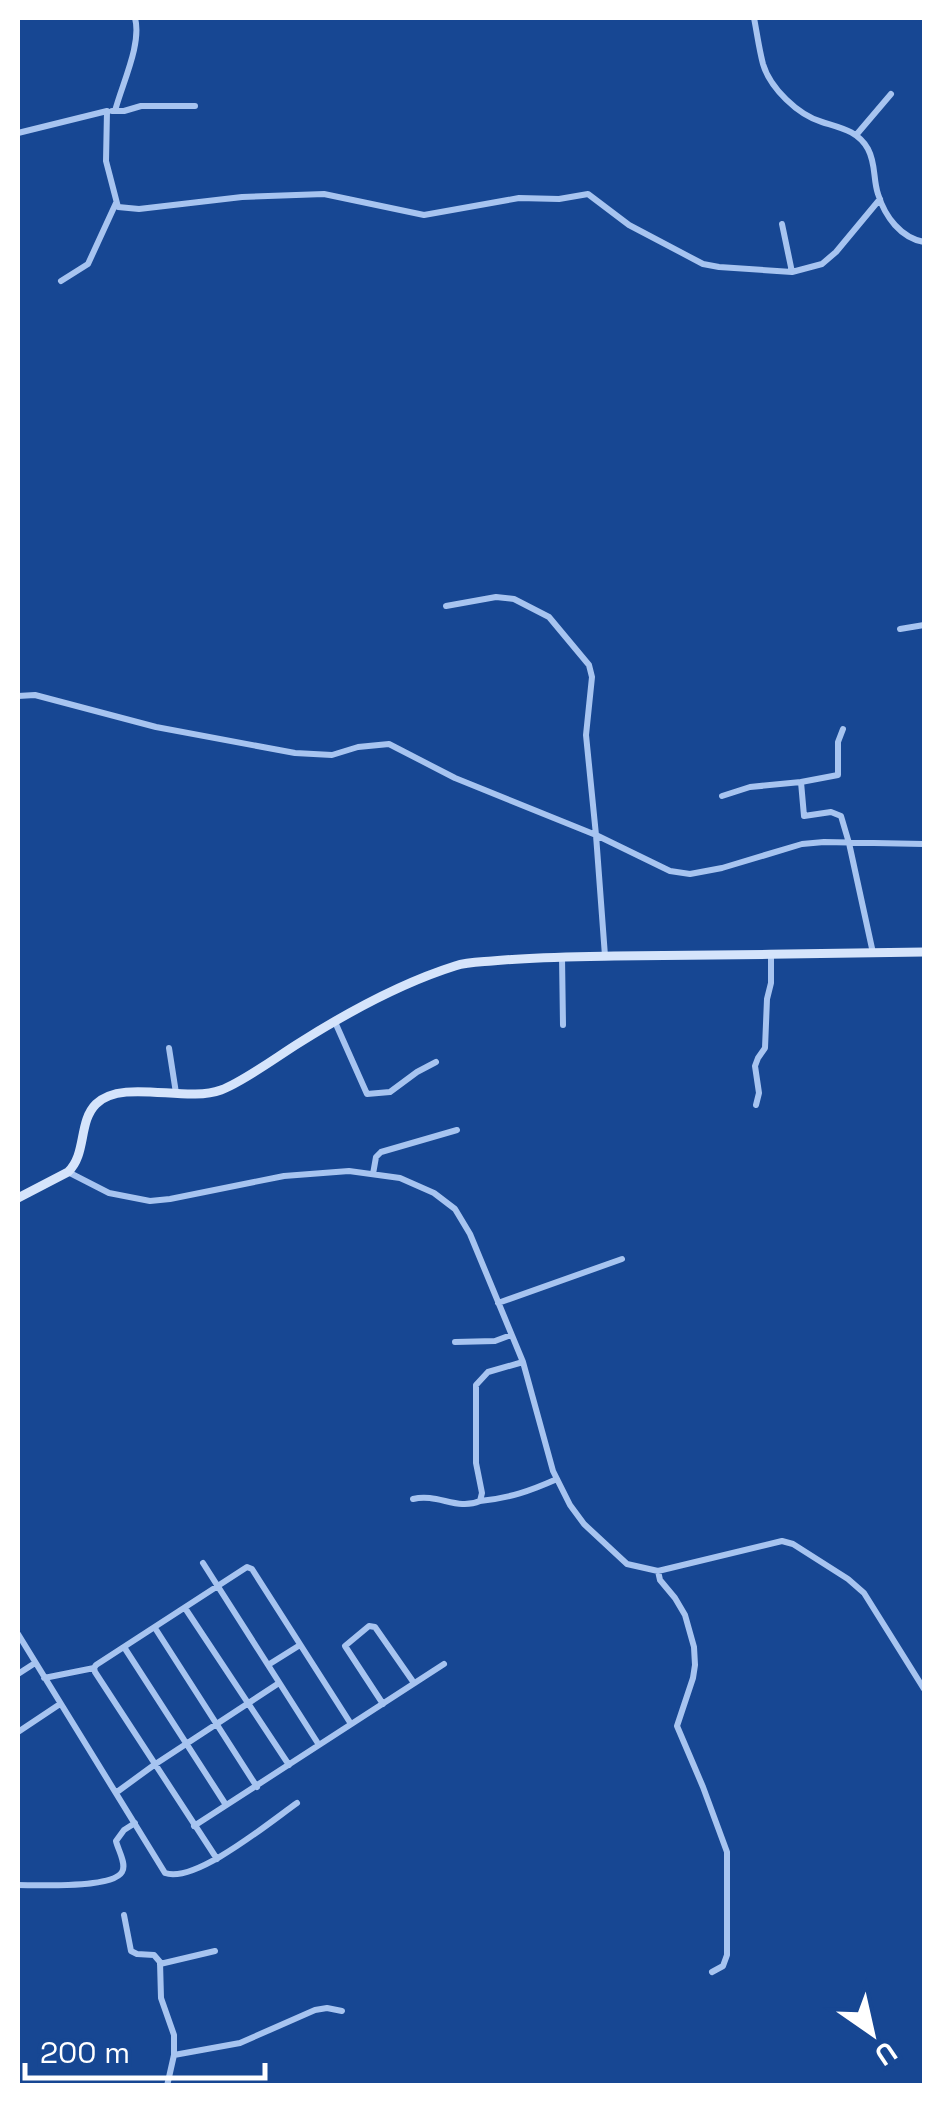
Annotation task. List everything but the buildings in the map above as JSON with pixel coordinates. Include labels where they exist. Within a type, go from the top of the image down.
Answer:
[{"type":"street","points":[[135,18],[136,41],[111,111],[106,161],[118,207],[139,209],[242,196],[324,194],[424,216],[519,198],[559,199],[588,194],[629,225],[703,264],[792,272],[822,264],[880,199]]},
{"type":"street","points":[[754,18],[764,67],[776,88],[798,110],[817,121],[856,134],[876,170],[880,199],[900,232],[924,242]]},
{"type":"street","points":[[856,134],[891,94]]},
{"type":"street","points":[[18,133],[142,106],[195,106]]},
{"type":"street","points":[[61,281],[90,261],[116,202]]},
{"type":"street","points":[[782,224],[792,272]]},
{"type":"street","points":[[446,606],[496,597],[514,599],[549,616],[587,660],[592,677],[586,735],[605,956]]},
{"type":"street","points":[[900,629],[924,625]]},
{"type":"street","points":[[18,696],[36,694],[156,727],[295,753],[332,754],[389,744],[455,778],[596,835],[670,871],[690,874],[722,868],[802,844],[924,844]]},
{"type":"street","points":[[722,796],[750,787],[838,774],[838,742],[843,729]]},
{"type":"street","points":[[800,782],[804,816],[831,812],[843,820],[873,953]]},
{"type":"street","points":[[18,1198],[68,1172],[80,1156],[88,1116],[106,1097],[132,1092],[199,1095],[223,1089],[416,980],[460,964],[562,957],[924,952]]},
{"type":"street","points":[[756,1105],[759,1093],[755,1066],[765,1048],[771,954]]},
{"type":"street","points":[[562,957],[563,1025]]},
{"type":"street","points":[[337,1027],[367,1094],[390,1092],[436,1062]]},
{"type":"street","points":[[170,1048],[176,1094]]},
{"type":"street","points":[[373,1174],[381,1152],[456,1130]]},
{"type":"street","points":[[68,1172],[108,1193],[150,1201],[284,1176],[348,1171],[400,1178],[434,1193],[455,1209],[470,1234],[524,1362],[557,1479],[570,1505],[592,1532],[628,1564],[658,1572],[782,1541],[793,1544],[864,1593],[924,1689]]},
{"type":"street","points":[[498,1303],[622,1259]]},
{"type":"street","points":[[455,1342],[496,1341],[512,1335]]},
{"type":"street","points":[[480,1501],[476,1385],[488,1372],[524,1362]]},
{"type":"street","points":[[413,1499],[429,1496],[468,1506],[503,1500],[557,1479]]},
{"type":"street","points":[[203,1563],[319,1745]]},
{"type":"street","points":[[44,1678],[94,1668],[247,1567],[351,1724]]},
{"type":"street","points":[[658,1572],[690,1628],[696,1665],[677,1726],[728,1858],[727,1954],[723,1966],[712,1972]]},
{"type":"street","points":[[185,1608],[288,1765]]},
{"type":"street","points":[[383,1704],[345,1646],[369,1626],[375,1627],[414,1684]]},
{"type":"street","points":[[155,1628],[257,1787]]},
{"type":"street","points":[[18,1634],[171,1876],[217,1859],[296,1803]]},
{"type":"street","points":[[268,1665],[300,1645]]},
{"type":"street","points":[[124,1647],[226,1805]]},
{"type":"street","points":[[18,1674],[35,1663]]},
{"type":"street","points":[[194,1826],[444,1664]]},
{"type":"street","points":[[94,1668],[217,1859]]},
{"type":"street","points":[[118,1792],[279,1682]]},
{"type":"street","points":[[18,1732],[60,1704]]},
{"type":"street","points":[[18,1885],[102,1882],[118,1877],[124,1866],[116,1841],[135,1822]]},
{"type":"street","points":[[124,1916],[131,1950],[154,1955],[160,1964],[160,1998],[174,2035],[167,2086]]},
{"type":"street","points":[[160,1964],[215,1951]]},
{"type":"street","points":[[174,2055],[240,2043],[315,2010],[342,2011]]}]
